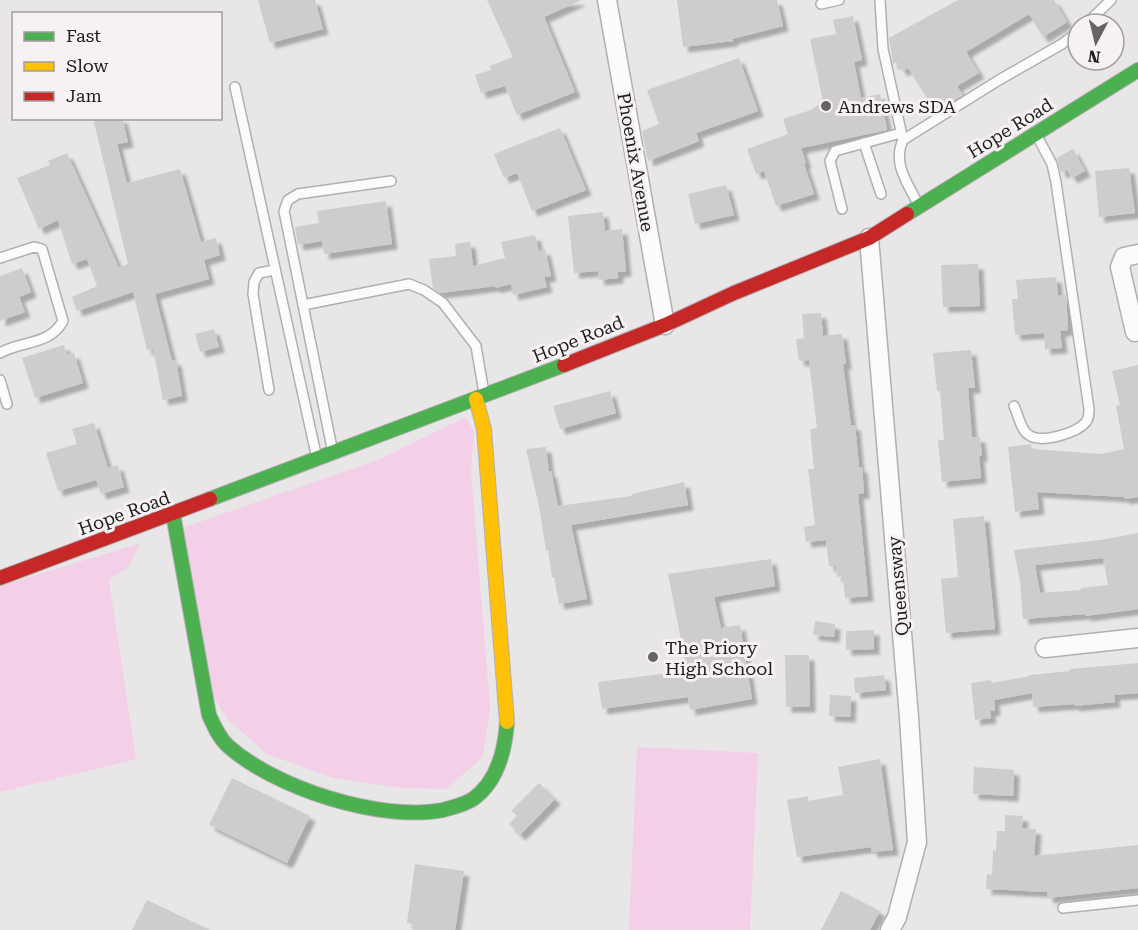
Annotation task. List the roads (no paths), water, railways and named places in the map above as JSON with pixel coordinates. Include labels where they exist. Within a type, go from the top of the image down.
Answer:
[{"type":"main road","name":"Hope Road","points":[[0,578],[480,398],[665,325],[744,289],[869,238],[1138,70]]},
{"type":"main road","points":[[173,514],[209,715],[218,733],[229,746],[274,776],[308,791],[362,806],[422,813],[448,809],[471,801],[497,770],[506,744],[508,715],[480,398]]},
{"type":"street","name":"Phoenix Avenue","points":[[607,0],[665,325]]},
{"type":"street","name":"Queensway","points":[[869,238],[909,717],[917,842],[897,917],[890,930]]},
{"type":"street","points":[[1135,332],[1120,267],[1124,257],[1138,254]]},
{"type":"street","points":[[1045,648],[1138,638]]},
{"type":"lane","points":[[821,4],[839,0]]},
{"type":"lane","points":[[880,0],[883,49],[902,136],[897,151],[899,167],[919,206]]},
{"type":"lane","points":[[1098,12],[1111,0]]},
{"type":"lane","points":[[842,209],[830,161],[835,151],[902,136],[1066,41]]},
{"type":"lane","points":[[235,87],[317,459]]},
{"type":"lane","points":[[1014,406],[1024,430],[1028,435],[1036,438],[1064,435],[1081,427],[1088,420],[1089,409],[1056,182],[1052,164],[1036,134]]},
{"type":"lane","points":[[864,143],[881,194]]},
{"type":"lane","points":[[333,454],[284,211],[288,200],[298,194],[391,181]]},
{"type":"lane","points":[[0,258],[34,247],[42,249],[63,321],[58,330],[46,339],[0,353]]},
{"type":"lane","points":[[269,390],[253,294],[254,282],[259,273],[275,270]]},
{"type":"lane","points":[[303,305],[409,284],[424,290],[442,303],[476,346],[480,398]]},
{"type":"lane","points":[[0,380],[8,404]]},
{"type":"lane","points":[[1063,908],[1138,900]]},
{"type":"place","name":"Andrews SDA","points":[[826,106]]},
{"type":"place","name":"The Priory High School","points":[[653,657]]}]
